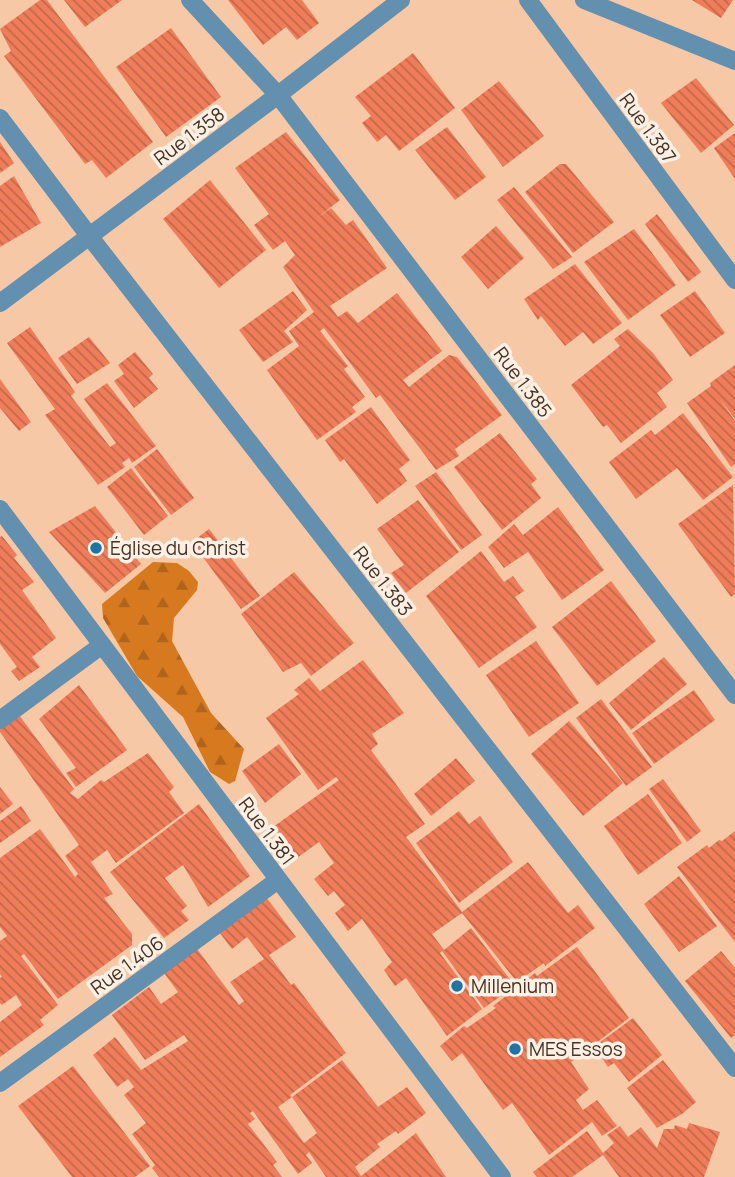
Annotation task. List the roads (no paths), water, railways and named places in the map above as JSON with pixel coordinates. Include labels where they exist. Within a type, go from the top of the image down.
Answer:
[{"type":"street","name":"Rue 1.385","points":[[190,0],[278,96],[735,695]]},
{"type":"street","name":"Rue 1.358","points":[[0,303],[278,96],[401,0]]},
{"type":"street","name":"Rue 1.387","points":[[528,0],[735,281]]},
{"type":"street","points":[[584,0],[735,61]]},
{"type":"street","name":"Rue 1.383","points":[[0,118],[735,1068]]},
{"type":"street","name":"Rue 1.381","points":[[0,509],[502,1177]]},
{"type":"street","points":[[0,720],[102,645]]},
{"type":"street","name":"Rue 1.406","points":[[0,1083],[278,880]]},
{"type":"place","name":"Église du Christ","points":[[96,548]]},
{"type":"place","name":"Millenium","points":[[457,986]]},
{"type":"place","name":"MES Essos","points":[[515,1049]]}]
